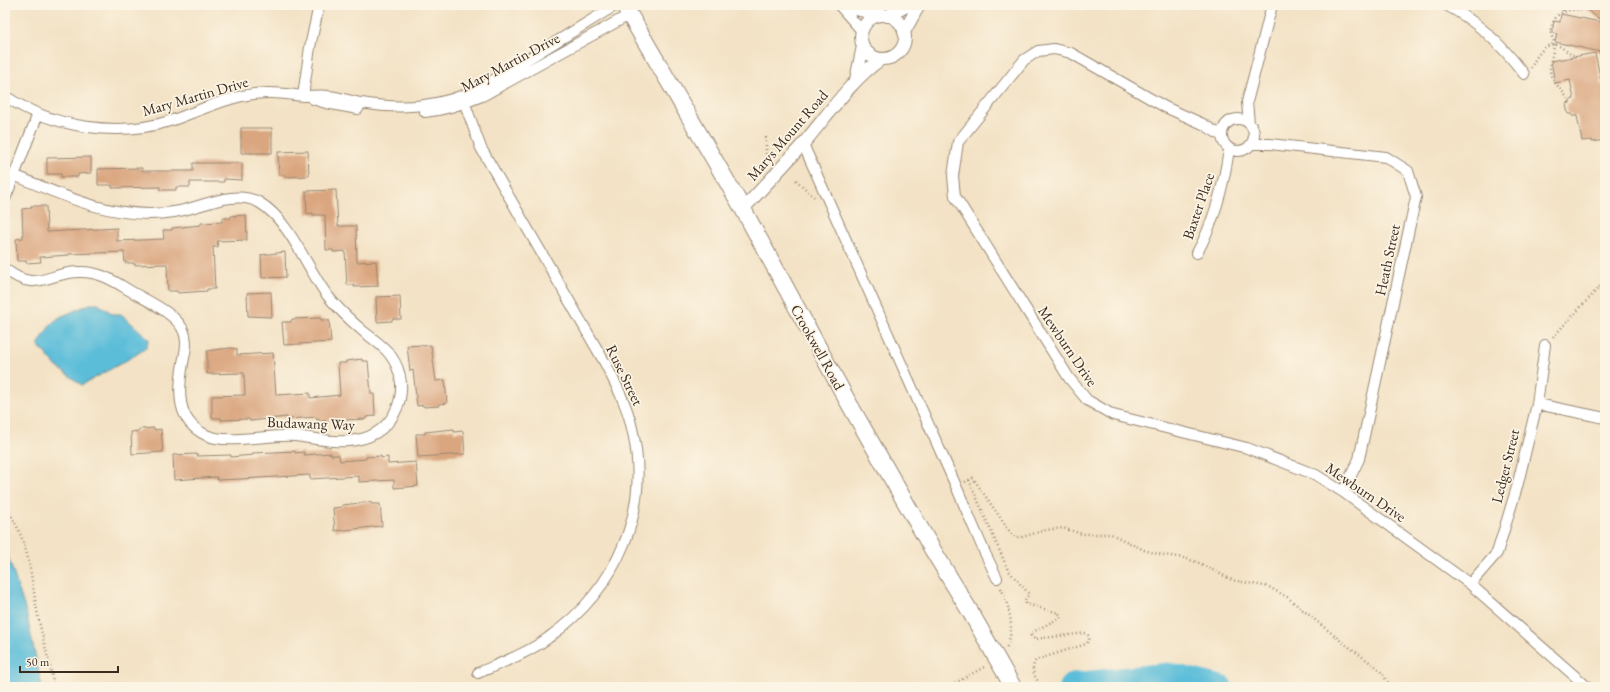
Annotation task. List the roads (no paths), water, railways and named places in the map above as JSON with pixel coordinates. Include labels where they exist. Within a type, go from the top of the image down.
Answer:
[{"type":"main road","name":"Crookwell Road","points":[[627,10],[743,209],[847,400],[1013,687]]},
{"type":"street","points":[[303,96],[310,47],[319,5]]},
{"type":"street","name":"Mary Martin Drive","points":[[463,100],[616,5]]},
{"type":"street","points":[[839,5],[862,31]]},
{"type":"street","points":[[843,5],[856,10],[883,16],[898,21],[904,32],[904,46],[894,56],[881,59],[870,55],[863,46],[861,38],[862,31],[868,21],[883,16],[909,5]]},
{"type":"street","points":[[904,32],[919,5]]},
{"type":"street","points":[[1248,102],[1237,119],[1228,123],[1224,131],[1223,141],[1229,149],[1240,151],[1245,150],[1253,139],[1254,130],[1249,123],[1248,102],[1272,5]]},
{"type":"street","points":[[1446,5],[1469,19],[1486,32],[1527,72]]},
{"type":"street","name":"Mary Martin Drive","points":[[5,96],[38,114],[71,124],[121,129],[145,127],[164,122],[219,102],[244,96],[270,93],[303,96],[327,96],[360,103],[391,107],[425,106],[482,96],[627,10]]},
{"type":"street","name":"Marys Mount Road","points":[[855,81],[863,46]]},
{"type":"street","name":"Mewburn Drive","points":[[1224,131],[1203,124],[1165,107],[1071,53],[1054,49],[1038,51],[1024,60],[958,142],[953,176],[955,196],[1069,378],[1087,400],[1113,414],[1248,448],[1316,475],[1343,492],[1470,584],[1589,687]]},
{"type":"street","name":"Marys Mount Road","points":[[743,209],[803,144],[855,81],[866,70],[881,59]]},
{"type":"street","name":"Ruse Street","points":[[463,100],[481,148],[605,363],[622,397],[631,424],[637,454],[637,487],[632,521],[620,558],[600,589],[578,615],[547,639],[478,673]]},
{"type":"street","points":[[5,199],[38,114]]},
{"type":"street","points":[[1237,119],[1249,123]]},
{"type":"street","name":"Heath Street","points":[[1253,139],[1270,144],[1386,157],[1408,171],[1416,197],[1359,458],[1343,492]]},
{"type":"street","points":[[803,144],[997,578]]},
{"type":"street","name":"Baxter Place","points":[[1197,253],[1207,234],[1226,168],[1229,149]]},
{"type":"street","name":"Baxter Place","points":[[1226,168],[1240,151]]},
{"type":"street","name":"Budawang Way","points":[[5,269],[14,276],[32,282],[42,281],[75,272],[92,272],[104,276],[174,318],[180,325],[186,340],[179,387],[182,410],[192,424],[199,431],[208,436],[226,439],[283,435],[354,441],[375,434],[384,427],[398,409],[401,398],[400,374],[397,364],[389,354],[337,307],[314,276],[280,220],[270,210],[258,202],[246,198],[232,198],[174,212],[133,213],[113,211],[90,206],[14,175]]},
{"type":"street","name":"Ledger Street","points":[[1470,584],[1497,553],[1517,487],[1537,404],[1545,345]]},
{"type":"street","points":[[1537,404],[1605,418]]},
{"type":"water","points":[[90,304],[98,304],[113,314],[121,314],[149,339],[146,348],[82,385],[57,367],[38,345],[51,324],[60,317]]},
{"type":"water","points":[[5,547],[26,612],[42,687],[5,687]]},
{"type":"waterway","points":[[1070,687],[1073,684],[1168,674],[1221,687]]}]
